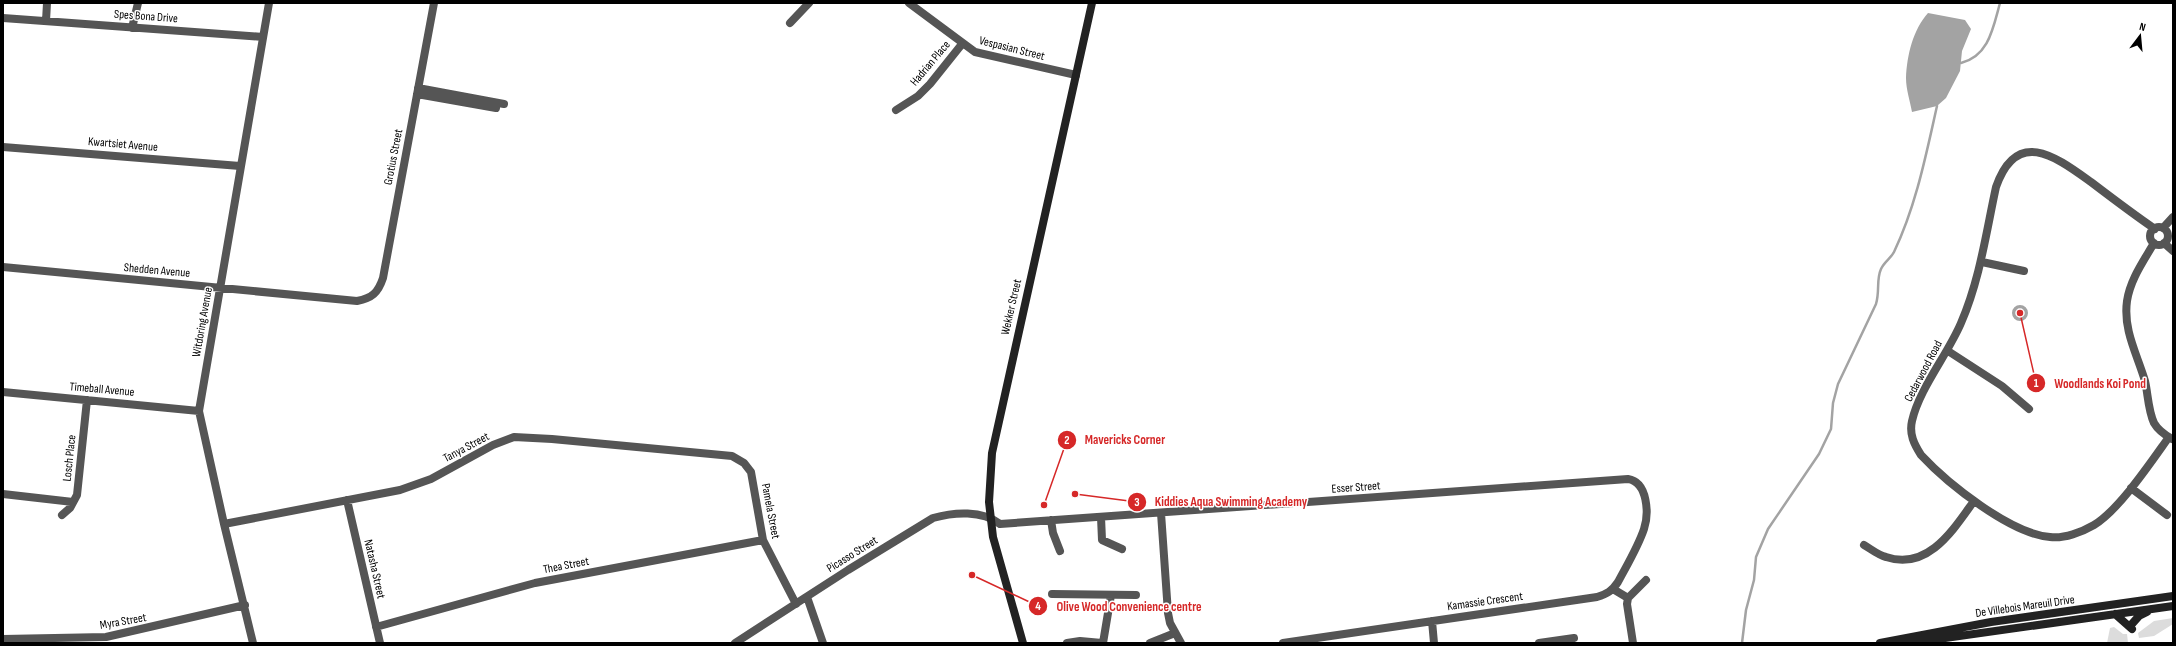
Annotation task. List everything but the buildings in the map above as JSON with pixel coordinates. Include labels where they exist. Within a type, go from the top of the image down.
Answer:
[{"type":"street","points":[[46,21],[47,3]]},
{"type":"street","points":[[132,28],[138,3]]},
{"type":"street","name":"Witdoring Avenue","points":[[253,643],[245,605],[224,524],[199,411],[269,3]]},
{"type":"street","name":"Grotius Street","points":[[357,301],[372,296],[379,289],[383,278],[434,3]]},
{"type":"street","points":[[790,23],[809,3]]},
{"type":"street","name":"Vespasian Street","points":[[909,3],[962,44],[983,56],[1076,75]]},
{"type":"street","name":"Wekker Street","points":[[1023,643],[999,560],[990,518],[989,485],[992,453],[1092,3]]},
{"type":"street","name":"Spes Bona Drive","points":[[3,18],[263,37]]},
{"type":"street","name":"Hadrian Place","points":[[896,110],[918,96],[930,84],[962,44]]},
{"type":"street","points":[[418,91],[504,104]]},
{"type":"street","points":[[418,91],[496,108]]},
{"type":"street","name":"Kwartsiet Avenue","points":[[3,147],[240,166]]},
{"type":"street","name":"Cedarwood Road","points":[[2159,229],[2063,162],[2049,154],[2032,151],[2016,157],[2009,162],[2000,176],[1992,204],[1982,262],[1972,297],[1948,351],[1919,402],[1914,414],[1911,432],[1914,442],[1921,455],[1974,501],[1993,514],[2023,530],[2052,538],[2078,533],[2095,525],[2131,488],[2171,438]]},
{"type":"street","points":[[2154,243],[2150,234],[2159,229],[2173,217]]},
{"type":"street","points":[[2159,229],[2167,237],[2164,243]]},
{"type":"street","points":[[2154,243],[2164,243],[2173,251]]},
{"type":"street","points":[[2154,243],[2135,275],[2130,288],[2126,309],[2126,320],[2132,350],[2145,382],[2152,418],[2159,430],[2171,438]]},
{"type":"street","points":[[1982,262],[2024,271]]},
{"type":"street","name":"Shedden Avenue","points":[[3,267],[357,301]]},
{"type":"street","points":[[1948,351],[2002,386],[2029,409]]},
{"type":"street","name":"Timeball Avenue","points":[[3,392],[199,411]]},
{"type":"street","name":"Losch Place","points":[[62,515],[77,495],[87,400]]},
{"type":"street","name":"Tanya Street","points":[[224,524],[400,490],[431,479],[494,445],[514,438],[552,439],[725,456]]},
{"type":"street","name":"Pamela Street","points":[[725,456],[740,459],[751,472],[763,540],[796,604]]},
{"type":"street","name":"Esser Street","points":[[990,518],[1000,524],[1628,479],[1636,482],[1643,490],[1646,521],[1638,542],[1613,589]]},
{"type":"street","points":[[2131,488],[2167,515]]},
{"type":"street","points":[[3,494],[73,502]]},
{"type":"street","name":"Natasha Street","points":[[347,500],[380,643]]},
{"type":"street","points":[[1864,545],[1885,557],[1894,559],[1908,559],[1921,556],[1941,542],[1955,528],[1974,501]]},
{"type":"street","points":[[1161,513],[1168,613],[1181,643]]},
{"type":"street","name":"Picasso Street","points":[[735,643],[848,570],[933,518],[957,514],[979,515],[990,518]]},
{"type":"street","points":[[1101,517],[1102,540],[1122,549]]},
{"type":"street","points":[[1051,520],[1053,533],[1060,551]]},
{"type":"street","name":"Thea Street","points":[[376,626],[535,583],[763,540]]},
{"type":"street","points":[[1633,643],[1626,610],[1628,598],[1646,580]]},
{"type":"street","points":[[1613,589],[1628,598]]},
{"type":"street","name":"Kamassie Crescent","points":[[1283,643],[1597,597],[1613,589]]},
{"type":"street","points":[[1052,594],[1136,595]]},
{"type":"street","points":[[1068,643],[1080,641],[1103,643],[1111,595]]},
{"type":"street","name":"De Villebois Mareuil Drive","points":[[1880,643],[1991,622],[2173,596]]},
{"type":"street","points":[[808,597],[823,643]]},
{"type":"street","name":"Myra Street","points":[[3,639],[106,638],[245,605]]},
{"type":"street","name":"De Villebois Mareuil Drive","points":[[1910,643],[2173,606]]},
{"type":"street","points":[[2081,610],[2120,608],[2128,612]]},
{"type":"street","points":[[2115,614],[2131,627],[2139,616],[2151,610]]},
{"type":"street","name":"Wekker Street","points":[[1017,618],[1029,643]]},
{"type":"street","points":[[1432,621],[1434,643]]},
{"type":"street","points":[[1150,643],[1175,632]]},
{"type":"street","points":[[1538,643],[1574,638]]},
{"type":"shaded area","points":[[1928,13],[1965,20],[1971,29],[1962,51],[1960,71],[1946,98],[1937,106],[1912,112],[1906,82],[1909,52],[1918,27]]},
{"type":"shaded area","points":[[2020,305],[2026,307],[2028,313],[2026,319],[2020,321],[2014,319],[2012,313],[2014,307]]},
{"type":"shaded area","points":[[2173,618],[2173,624],[2154,636],[2139,638],[2138,633],[2154,621]]},
{"type":"shaded area","points":[[2114,627],[2123,634],[2127,634],[2128,643],[2107,643],[2110,628]]},
{"type":"waterway","points":[[1961,63],[1978,54],[1984,48],[1992,31],[2000,3]]},
{"type":"waterway","points":[[1742,643],[1746,610],[1754,580],[1756,557],[1768,529],[1819,454],[1831,429],[1833,403],[1838,384],[1876,304],[1881,269],[1894,252],[1902,235],[1920,180],[1937,106]]},
{"type":"place","name":"Woodlands Koi Pond","points":[[2020,313]]},
{"type":"place","name":"Kiddies Aqua Swimming Academy","points":[[1075,494]]},
{"type":"place","name":"Mavericks Corner","points":[[1044,505]]},
{"type":"place","name":"Olive Wood Convenience centre","points":[[972,575]]}]
